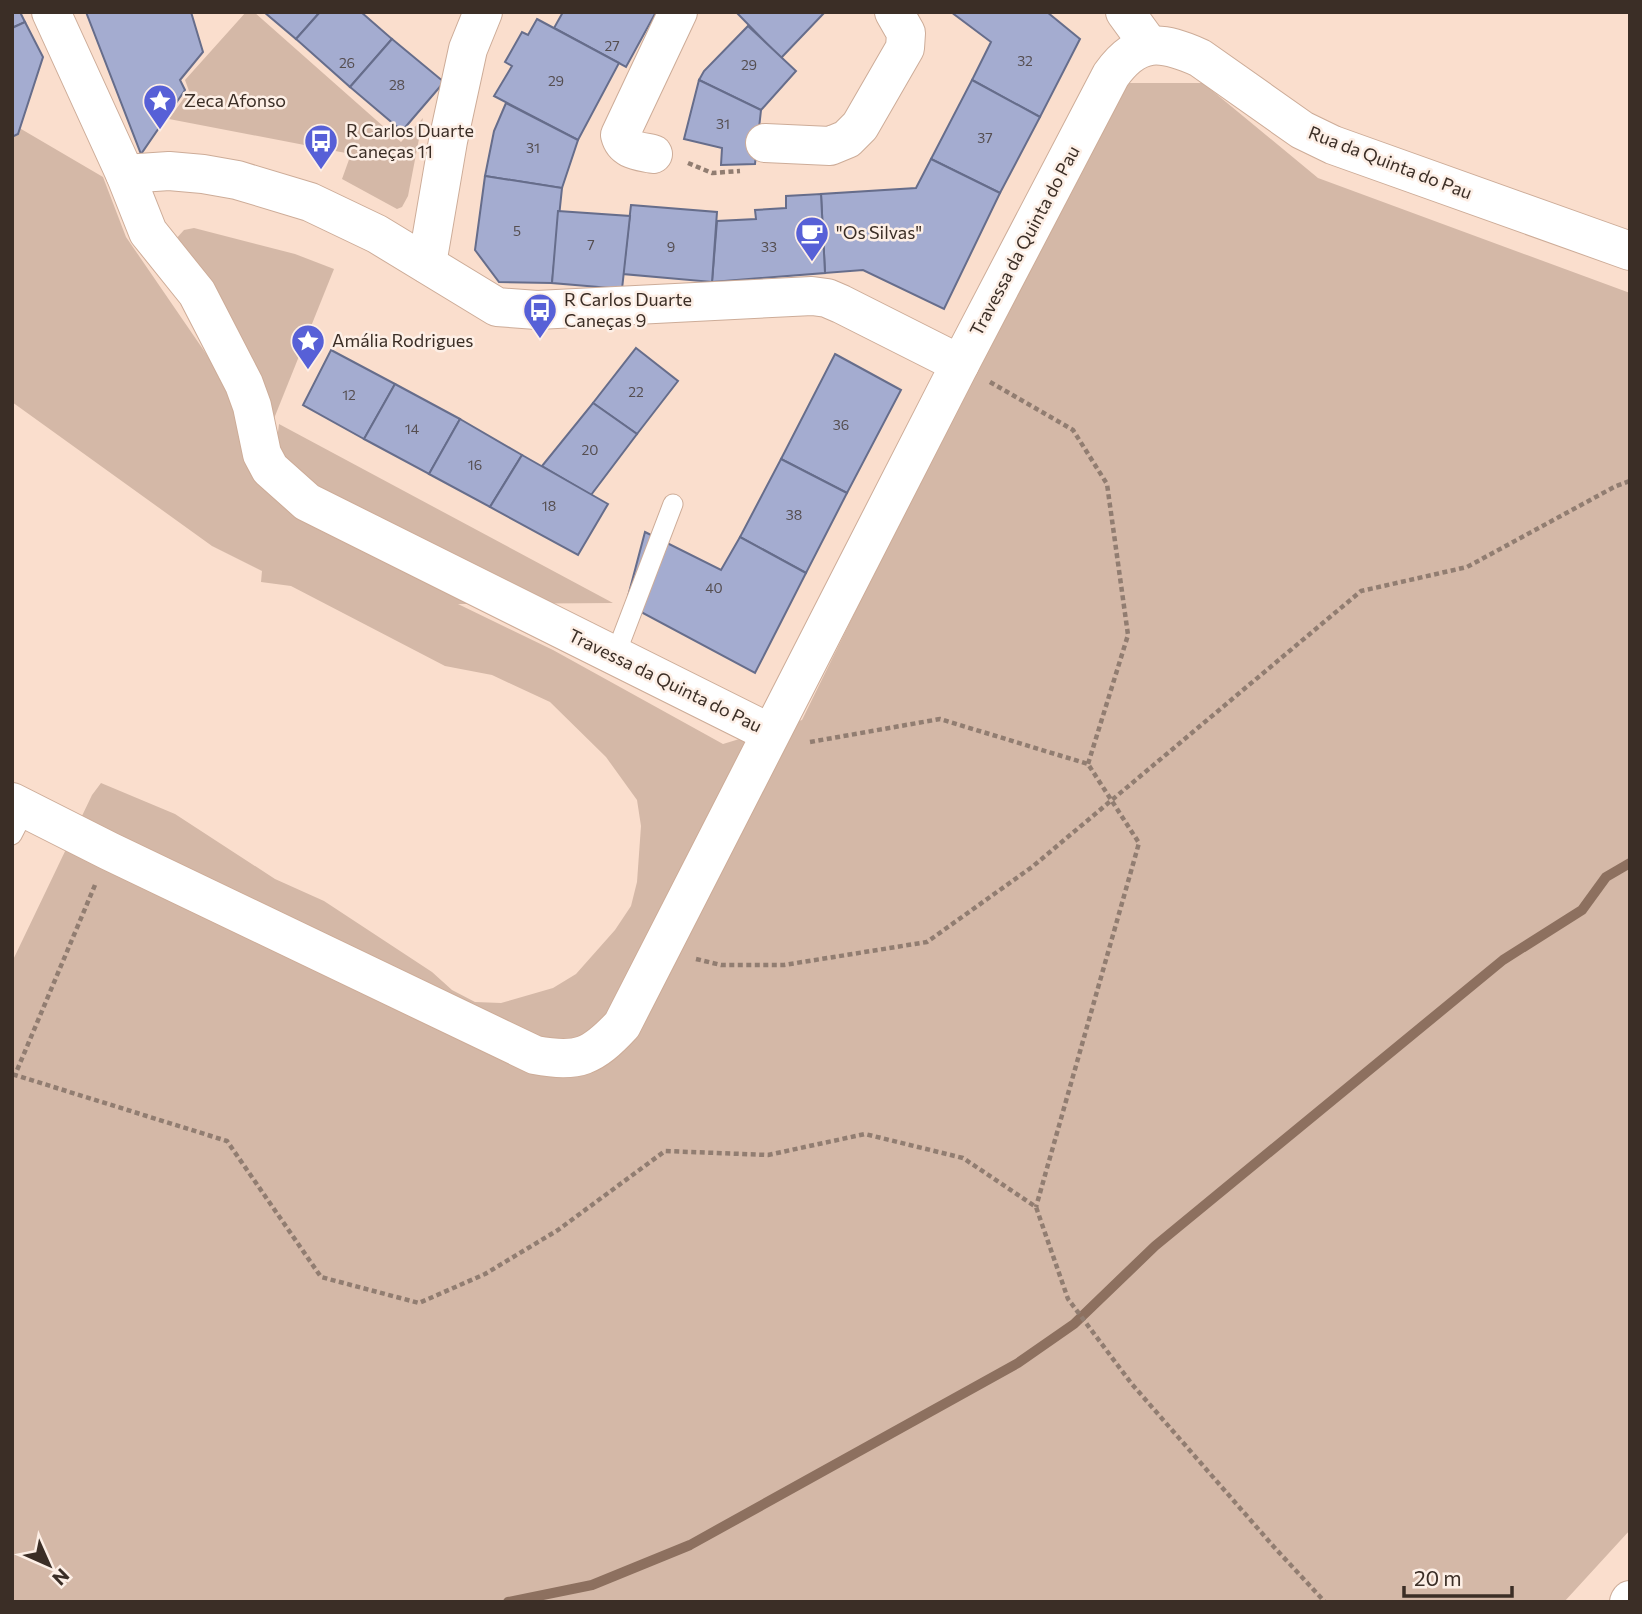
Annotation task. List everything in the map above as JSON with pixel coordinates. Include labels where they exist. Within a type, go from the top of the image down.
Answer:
[{"type":"street","name":"Travessa da Quinta do Pau","points":[[51,12],[125,174],[148,232],[197,293],[244,384],[253,406],[262,454],[270,469],[307,502],[615,656],[766,742],[1111,75],[1122,60],[1155,34]]},
{"type":"street","points":[[414,256],[448,141],[468,49],[483,12]]},
{"type":"street","points":[[653,154],[627,148],[620,135],[677,12]]},
{"type":"street","points":[[765,143],[830,146],[847,139],[860,126],[905,48],[906,33],[894,12]]},
{"type":"street","points":[[1125,12],[1155,34]]},
{"type":"street","name":"Rua da Quinta do Pau","points":[[1155,34],[1200,58],[1302,130],[1333,145],[1630,251]]},
{"type":"street","points":[[125,174],[169,171],[203,174],[249,184],[320,206],[353,221],[497,307],[515,310],[812,296],[827,299],[960,364]]},
{"type":"street","points":[[17,815],[109,851],[535,1055],[559,1059],[581,1058],[605,1043],[622,1024],[766,742]]},
{"type":"lane","points":[[615,656],[673,504]]},
{"type":"path","points":[[653,154],[712,173],[764,170],[765,143]]},
{"type":"path","points":[[960,364],[1073,430],[1107,484],[1128,635],[1088,765]]},
{"type":"path","points":[[661,951],[721,965],[784,965],[927,942],[1032,867],[1361,591],[1467,567],[1616,486],[1630,481]]},
{"type":"path","points":[[766,742],[940,719],[1088,765],[1139,843],[1036,1207],[1068,1299],[1131,1383],[1325,1602]]},
{"type":"path","points":[[109,851],[15,1075],[227,1141],[321,1277],[419,1303],[485,1274],[558,1230],[665,1151],[768,1154],[865,1133],[964,1158],[1036,1207]]},
{"type":"shaded area","points":[[246,12],[254,12],[401,142],[423,118],[408,196],[402,207],[397,209],[342,179],[351,154],[169,119],[189,91],[185,80]]},
{"type":"shaded area","points":[[1115,83],[1203,83],[1318,178],[1630,293],[1630,1530],[1564,1602],[12,1602],[12,962],[92,795],[101,783],[175,814],[275,879],[324,901],[432,972],[452,990],[475,1002],[501,1003],[553,988],[576,974],[615,930],[631,906],[637,882],[641,826],[637,800],[606,757],[550,702],[492,675],[445,666],[291,586],[261,582],[262,571],[212,546],[12,402],[12,128],[16,126],[103,177],[126,237],[244,409],[272,480],[279,424],[613,603],[458,604],[553,650],[723,744],[802,720]]},
{"type":"shaded area","points":[[194,228],[295,254],[334,269],[273,421],[175,240],[184,230]]},
{"type":"building","points":[[12,12],[20,12],[25,22],[12,28]]},
{"type":"building","points":[[86,12],[191,12],[203,52],[180,80],[185,90],[141,154]]},
{"type":"building","points":[[264,12],[320,12],[296,39]]},
{"type":"building","points":[[320,12],[361,12],[392,39],[350,87],[296,39]]},
{"type":"building","points":[[563,12],[656,12],[626,67],[554,28]]},
{"type":"building","points":[[736,12],[825,12],[781,58]]},
{"type":"building","points":[[951,12],[1047,12],[1080,39],[1040,117],[972,80],[991,42]]},
{"type":"building","points":[[537,19],[619,63],[578,140],[494,96],[512,66],[505,62],[522,32],[528,35]]},
{"type":"building","points":[[25,22],[43,57],[18,134],[12,137],[12,28]]},
{"type":"building","points":[[748,26],[796,71],[761,110],[699,80],[704,71]]},
{"type":"building","points":[[392,39],[444,82],[402,131],[350,87]]},
{"type":"building","points":[[699,80],[761,110],[755,164],[721,165],[722,148],[684,139]]},
{"type":"building","points":[[972,80],[1040,117],[1000,193],[931,159]]},
{"type":"building","points":[[506,103],[578,140],[562,188],[485,176],[494,131]]},
{"type":"building","points":[[931,159],[1000,193],[944,309],[863,270],[825,273],[821,194],[916,188]]},
{"type":"building","points":[[485,176],[562,188],[552,283],[499,282],[475,250]]},
{"type":"building","points":[[821,194],[825,273],[712,282],[717,221],[756,219],[755,210],[786,208],[786,196]]},
{"type":"building","points":[[631,205],[717,212],[712,282],[623,274]]},
{"type":"building","points":[[558,211],[630,216],[622,289],[552,283]]},
{"type":"building","points":[[636,348],[678,381],[637,434],[593,403]]},
{"type":"building","points":[[331,350],[395,384],[364,439],[303,405]]},
{"type":"building","points":[[835,354],[901,390],[847,493],[781,459]]},
{"type":"building","points":[[395,384],[460,419],[429,474],[364,439]]},
{"type":"building","points":[[593,403],[637,434],[591,495],[542,466]]},
{"type":"building","points":[[460,419],[522,455],[490,507],[429,474]]},
{"type":"building","points":[[522,455],[608,504],[578,555],[490,507]]},
{"type":"building","points":[[781,459],[847,493],[806,573],[740,537]]},
{"type":"building","points":[[645,532],[721,570],[740,537],[806,573],[755,673],[626,604]]},
{"type":"waterway","points":[[508,1602],[592,1585],[690,1545],[1018,1363],[1074,1324],[1155,1246],[1503,960],[1582,910],[1606,877],[1630,863]]},
{"type":"place","name":"Zeca Afonso","points":[[160,131]]},
{"type":"place","name":"R Carlos Duarte Caneças 11","points":[[321,171]]},
{"type":"place","name":"\"Os Silvas\"","points":[[812,263]]},
{"type":"place","name":"R Carlos Duarte Caneças 9","points":[[540,340]]},
{"type":"place","name":"Amália Rodrigues","points":[[308,371]]}]
